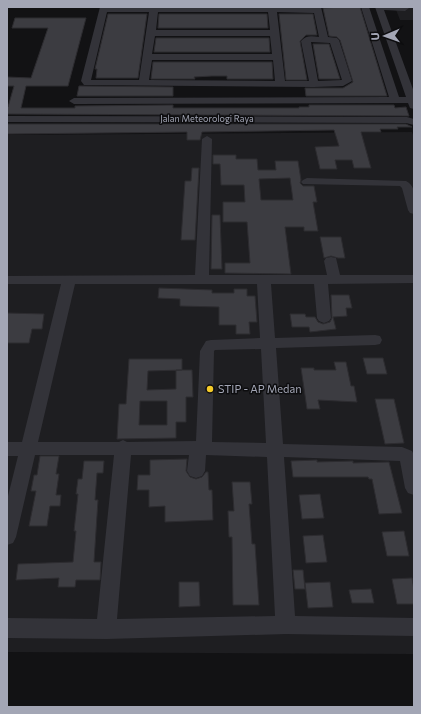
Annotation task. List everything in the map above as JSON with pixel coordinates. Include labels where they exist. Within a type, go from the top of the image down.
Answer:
[{"type":"street","points":[[364,7],[395,100]]},
{"type":"street","points":[[74,101],[395,100],[413,103],[384,7]]},
{"type":"street","points":[[384,7],[414,9]]},
{"type":"street","points":[[384,7],[414,78]]},
{"type":"street","points":[[314,84],[306,40],[332,40],[335,42],[347,81],[343,83],[314,84],[280,84],[86,82],[104,8],[317,8],[324,39]]},
{"type":"street","points":[[144,82],[154,9]]},
{"type":"street","points":[[272,9],[273,33],[280,84]]},
{"type":"street","points":[[151,33],[273,33]]},
{"type":"street","points":[[148,57],[276,57]]},
{"type":"street","name":"Jalan Meteorologi Raya","points":[[7,119],[412,119]]},
{"type":"street","points":[[202,280],[207,139]]},
{"type":"street","points":[[307,182],[402,183],[407,186],[414,210]]},
{"type":"street","points":[[324,318],[331,261]]},
{"type":"street","points":[[7,280],[414,279]]},
{"type":"street","points":[[7,537],[69,280]]},
{"type":"street","points":[[264,280],[286,625]]},
{"type":"street","points":[[196,471],[201,448],[208,348],[215,344],[375,340]]},
{"type":"street","points":[[106,629],[123,447]]},
{"type":"street","points":[[7,449],[123,447],[201,448],[404,455],[408,460],[414,488]]},
{"type":"street","points":[[7,628],[106,629],[286,625],[414,627]]},
{"type":"shaded area","points":[[395,7],[414,7],[414,20],[400,20]]},
{"type":"shaded area","name":"STIP - AP Medan","points":[[412,132],[414,137],[414,654],[7,652],[7,135]]},
{"type":"building","points":[[360,7],[387,96],[306,96],[305,88],[343,88],[353,82],[340,40],[337,37],[329,36],[323,8]]},
{"type":"building","points":[[108,14],[147,14],[138,78],[96,78],[97,69],[95,69]]},
{"type":"building","points":[[159,14],[267,14],[268,28],[158,28]]},
{"type":"building","points":[[279,14],[313,14],[317,35],[306,35],[300,41],[307,80],[286,80]]},
{"type":"building","points":[[15,18],[86,18],[68,86],[26,86],[21,108],[173,105],[173,108],[299,108],[309,107],[309,105],[394,105],[395,108],[406,107],[409,116],[7,114],[7,107],[14,86],[7,86],[7,77],[31,78],[48,28],[12,28]]},
{"type":"building","points":[[156,38],[269,38],[270,52],[154,52]]},
{"type":"building","points":[[313,44],[329,44],[340,79],[319,79]]},
{"type":"building","points":[[153,62],[272,62],[273,79],[227,79],[227,76],[212,76],[194,77],[195,79],[151,79]]},
{"type":"building","points":[[79,86],[173,87],[173,96],[77,96]]},
{"type":"building","points":[[7,124],[406,124],[412,127],[380,129],[381,132],[361,132],[371,168],[354,168],[352,160],[335,160],[337,169],[320,169],[315,147],[339,146],[334,130],[202,132],[200,140],[187,140],[187,132],[7,134]]},
{"type":"building","points":[[213,155],[236,155],[236,159],[257,159],[258,170],[276,170],[275,161],[298,161],[301,180],[300,183],[303,186],[314,186],[317,202],[313,202],[318,231],[304,231],[304,227],[285,227],[291,274],[225,273],[225,263],[250,263],[247,222],[223,222],[223,202],[245,202],[244,185],[221,185],[220,164],[213,164]],"holes":[[[290,178],[293,200],[261,200],[259,179]]]},
{"type":"building","points":[[192,168],[199,168],[195,240],[181,240],[185,181],[191,181]]},
{"type":"building","points":[[212,215],[220,215],[222,269],[211,269]]},
{"type":"building","points":[[320,237],[341,237],[345,258],[331,256],[324,258]]},
{"type":"building","points":[[159,288],[212,290],[212,293],[234,293],[234,289],[247,289],[247,296],[255,296],[257,322],[249,322],[250,334],[236,334],[236,325],[219,325],[219,307],[180,306],[180,299],[158,298]]},
{"type":"building","points":[[331,295],[349,295],[352,308],[346,308],[347,316],[333,317],[336,329],[310,332],[309,327],[292,327],[290,314],[305,314],[306,317],[315,317],[318,322],[323,324],[330,322],[332,318]]},
{"type":"building","points":[[7,313],[44,314],[42,329],[32,329],[29,343],[7,343]]},
{"type":"building","points":[[363,358],[383,358],[387,374],[367,374]]},
{"type":"building","points":[[129,359],[182,359],[182,370],[192,370],[193,397],[186,397],[186,422],[176,422],[176,438],[117,439],[119,404],[126,404]],"holes":[[[176,370],[176,389],[147,390],[148,371]],[[140,401],[167,401],[167,425],[139,425]]]},
{"type":"building","points":[[334,362],[346,362],[351,386],[354,386],[357,402],[318,400],[320,409],[307,409],[301,368],[314,368],[314,370],[336,370]]},
{"type":"building","points":[[375,399],[394,399],[404,443],[385,444]]},
{"type":"building","points":[[40,456],[59,456],[56,474],[59,474],[56,495],[61,495],[60,506],[50,506],[47,526],[29,526],[36,491],[31,491],[34,475],[37,475]]},
{"type":"building","points":[[187,459],[186,471],[190,477],[196,479],[202,477],[206,472],[208,472],[209,490],[212,490],[213,520],[165,522],[165,506],[149,507],[149,490],[137,490],[138,475],[150,475],[150,460]]},
{"type":"building","points":[[317,460],[317,462],[353,461],[353,463],[389,462],[402,513],[379,514],[372,479],[369,479],[368,477],[293,477],[291,461]]},
{"type":"building","points":[[84,461],[104,461],[103,473],[97,473],[95,500],[98,500],[94,562],[101,562],[100,580],[76,580],[75,587],[58,587],[59,578],[16,580],[18,564],[73,562],[76,531],[74,531],[78,494],[76,494],[78,479],[82,479]]},
{"type":"building","points":[[232,482],[250,482],[252,504],[249,504],[252,544],[255,544],[259,605],[233,605],[232,537],[229,537],[228,511],[234,511]]},
{"type":"building","points":[[320,494],[324,518],[302,519],[299,495]]},
{"type":"building","points":[[404,531],[409,556],[387,556],[382,532]]},
{"type":"building","points":[[323,535],[327,562],[306,563],[303,536]]},
{"type":"building","points":[[293,570],[303,570],[305,589],[295,589]]},
{"type":"building","points":[[412,578],[414,604],[397,604],[392,579]]},
{"type":"building","points":[[179,582],[199,582],[200,606],[179,607]]},
{"type":"building","points":[[330,582],[333,607],[308,608],[305,583]]},
{"type":"building","points":[[371,589],[374,603],[352,603],[349,590]]},
{"type":"place","name":"STIP - AP Medan","points":[[210,389]]}]
